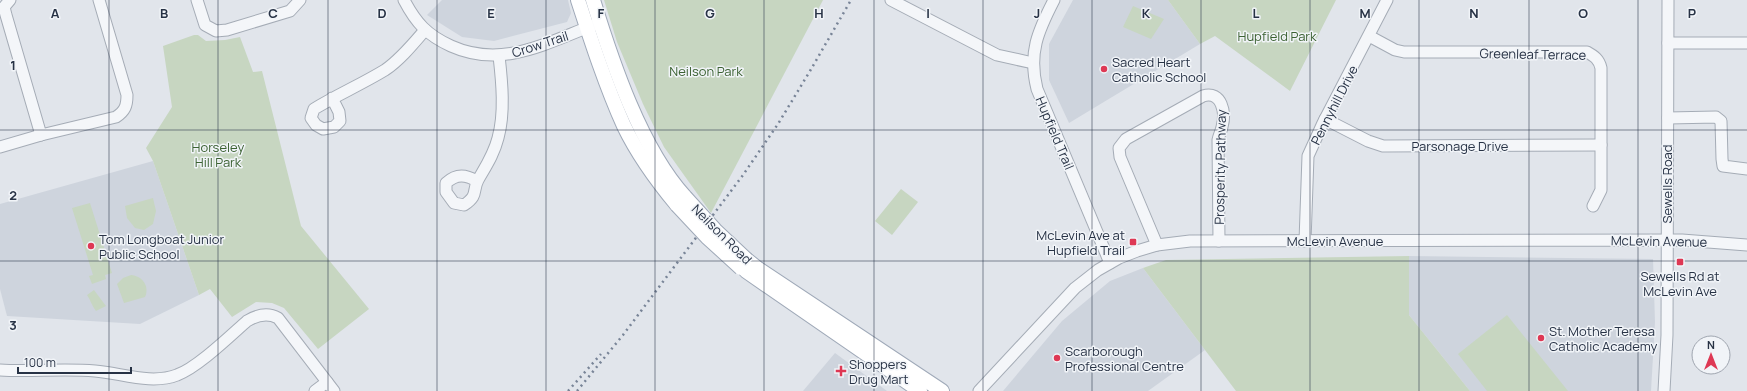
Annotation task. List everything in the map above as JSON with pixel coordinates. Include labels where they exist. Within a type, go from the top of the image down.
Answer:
[{"type":"main road","name":"Neilson Road","points":[[578,0],[594,25],[632,112],[681,201],[715,230],[744,264],[920,391]]},
{"type":"main road","name":"Neilson Road","points":[[593,0],[594,25]]},
{"type":"main road","name":"Neilson Road","points":[[744,264],[757,268],[942,391]]},
{"type":"street","points":[[10,0],[4,7],[41,135]]},
{"type":"street","points":[[0,147],[116,116],[124,112],[127,105],[126,89],[99,0]]},
{"type":"street","points":[[197,0],[205,26],[216,31],[227,30],[290,11],[300,0]]},
{"type":"street","name":"Crow Trail","points":[[404,0],[414,20],[424,30],[446,43],[463,51],[499,56],[524,52],[594,25]]},
{"type":"street","points":[[890,0],[997,55],[1033,63]]},
{"type":"street","name":"Hupfield Trail","points":[[1054,0],[1040,28],[1035,42],[1033,63],[1037,89],[1110,263]]},
{"type":"street","name":"Pennyhill Drive","points":[[1305,241],[1308,156],[1325,119],[1388,0]]},
{"type":"street","name":"Sewells Road","points":[[1665,391],[1667,349],[1668,0]]},
{"type":"street","points":[[332,98],[385,70],[402,55],[424,30]]},
{"type":"street","name":"Greenleaf Terrace","points":[[1369,36],[1395,50],[1404,52],[1586,52],[1592,55],[1599,62],[1601,68],[1601,190],[1593,206]]},
{"type":"street","points":[[1668,43],[1747,43]]},
{"type":"street","points":[[477,181],[488,164],[498,140],[502,102],[499,56]]},
{"type":"street","name":"Prosperity Pathway","points":[[1157,245],[1120,157],[1119,148],[1126,139],[1208,94],[1217,98],[1222,105],[1222,127],[1218,140],[1219,241]]},
{"type":"street","points":[[1668,118],[1716,117],[1721,121],[1723,166],[1747,170]]},
{"type":"street","name":"Parsonage Drive","points":[[1325,119],[1368,141],[1383,146],[1601,146]]},
{"type":"street","name":"McLevin Avenue","points":[[979,391],[1075,288],[1110,263],[1137,251],[1157,245],[1190,241],[1667,240],[1747,245]]},
{"type":"street","points":[[0,370],[95,371],[151,379],[168,378],[178,375],[193,366],[256,315],[268,315],[278,318],[334,391]]},
{"type":"street","points":[[315,391],[327,382]]},
{"type":"shaded area","points":[[442,0],[568,0],[571,13],[567,22],[494,41],[462,37],[427,15]]},
{"type":"shaded area","name":"Sacred Heart Catholic School","points":[[1073,0],[1168,0],[1200,44],[1069,123],[1049,80],[1049,44]]},
{"type":"shaded area","name":"Tom Longboat Junior Public School","points":[[153,161],[199,295],[140,324],[7,316],[0,289],[0,204]]},
{"type":"shaded area","name":"St. Mother Teresa Catholic Academy","points":[[1409,256],[1653,259],[1655,322],[1651,391],[1470,391],[1409,315]]},
{"type":"shaded area","points":[[1143,268],[1205,350],[1148,391],[1003,391],[1062,321],[1110,281]]},
{"type":"shaded area","name":"Shoppers Drug Mart","points":[[835,353],[887,391],[803,391]]},
{"type":"green space","name":"Neilson Park","points":[[604,0],[823,0],[711,213],[664,147],[643,104],[617,42]]},
{"type":"green space","name":"Hupfield Park","points":[[1168,0],[1336,0],[1290,91],[1215,36],[1200,44]]},
{"type":"green space","points":[[1133,6],[1164,19],[1151,39],[1123,27]]},
{"type":"green space","name":"Horseley Hill Park","points":[[198,35],[206,41],[225,40],[240,37],[253,72],[262,71],[301,226],[369,309],[318,349],[284,308],[272,303],[256,302],[232,317],[210,289],[199,295],[153,161],[146,148],[172,107],[163,46]]},
{"type":"green space","points":[[901,189],[918,202],[892,235],[875,221]]},
{"type":"green space","points":[[153,198],[156,211],[153,224],[144,230],[135,228],[127,218],[125,206]]},
{"type":"green space","points":[[90,203],[112,273],[105,275],[106,279],[92,284],[89,276],[93,275],[72,208]]},
{"type":"green space","points":[[1409,256],[1409,315],[1470,391],[1236,391],[1143,268],[1166,260]]},
{"type":"green space","points":[[131,275],[139,277],[146,285],[145,297],[124,303],[117,284],[123,278]]},
{"type":"green space","points":[[94,290],[106,306],[96,311],[87,295]]},
{"type":"green space","points":[[1507,315],[1568,391],[1487,391],[1458,354]]},
{"type":"railway","points":[[577,391],[623,335],[743,175],[778,124],[851,0]]},
{"type":"railway","points":[[568,391],[601,354]]},
{"type":"place","name":"Sacred Heart Catholic School","points":[[1104,69]]},
{"type":"place","name":"McLevin Ave at Hupfield Trail","points":[[1133,242]]},
{"type":"place","name":"Tom Longboat Junior Public School","points":[[91,246]]},
{"type":"place","name":"Sewells Rd at McLevin Ave","points":[[1680,262]]},
{"type":"place","name":"St. Mother Teresa Catholic Academy","points":[[1541,338]]},
{"type":"place","name":"Scarborough Professional Centre","points":[[1057,358]]},
{"type":"place","name":"Shoppers Drug Mart","points":[[841,371]]}]
